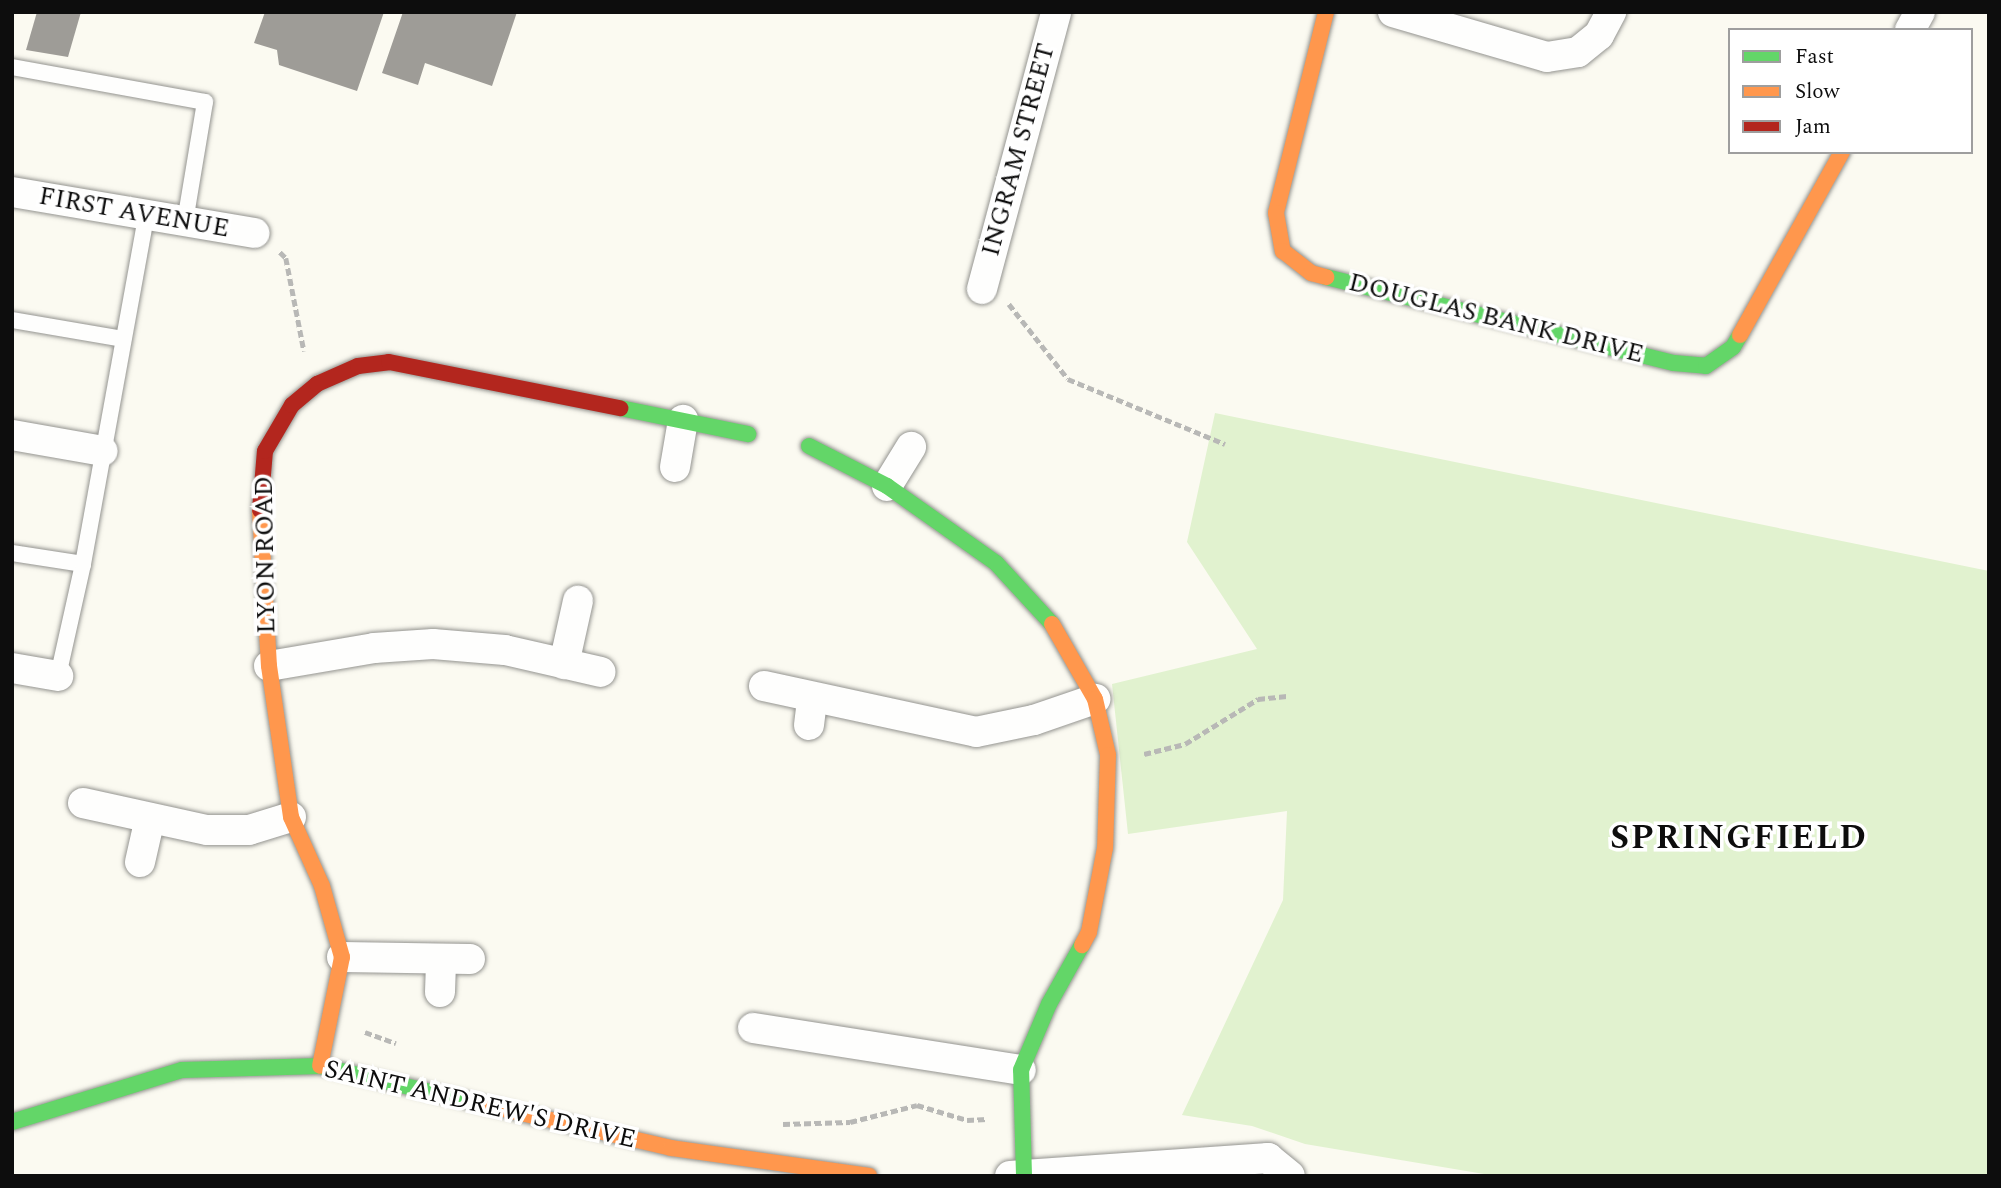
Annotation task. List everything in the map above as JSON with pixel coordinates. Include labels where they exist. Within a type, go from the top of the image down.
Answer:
[{"type":"street","name":"INGRAM STREET","points":[[982,289],[1056,12]]},
{"type":"street","name":"DOUGLAS BANK DRIVE","points":[[1326,12],[1276,213],[1283,251],[1311,273],[1674,363],[1706,366],[1733,347],[1841,154]]},
{"type":"street","points":[[1393,12],[1547,57],[1578,52],[1599,34],[1611,12]]},
{"type":"street","points":[[1911,28],[1920,12]]},
{"type":"street","name":"FIRST AVENUE","points":[[12,192],[255,233]]},
{"type":"street","name":"LYON ROAD","points":[[320,1066],[342,957],[323,886],[292,817],[269,666],[260,505],[265,451],[292,405],[317,384],[358,366],[389,362],[748,434]]},
{"type":"street","points":[[675,467],[683,420]]},
{"type":"street","points":[[12,435],[103,451]]},
{"type":"street","points":[[809,446],[887,486],[1021,584],[1070,650],[1095,699],[1108,755],[1105,848],[1088,932],[1049,1004],[1021,1070],[1023,1117],[1017,1175],[1268,1158],[1290,1176]]},
{"type":"street","points":[[887,486],[911,447]]},
{"type":"street","points":[[564,664],[578,601]]},
{"type":"street","points":[[269,666],[374,649],[433,644],[505,650],[601,672]]},
{"type":"street","points":[[12,668],[58,676]]},
{"type":"street","points":[[764,686],[811,712],[976,732],[1034,720],[1095,699]]},
{"type":"street","points":[[83,803],[207,830],[249,830],[292,817]]},
{"type":"street","points":[[140,862],[150,818]]},
{"type":"street","points":[[342,957],[441,961],[470,959]]},
{"type":"street","points":[[440,992],[441,961]]},
{"type":"street","points":[[753,1028],[1021,1070]]},
{"type":"street","name":"SAINT ANDREW'S DRIVE","points":[[12,1122],[182,1070],[320,1066],[671,1149],[869,1176]]},
{"type":"lane","points":[[12,67],[205,102],[185,222]]},
{"type":"lane","points":[[58,676],[83,564],[146,216]]},
{"type":"lane","points":[[12,320],[123,339]]},
{"type":"lane","points":[[12,553],[83,564]]},
{"type":"path","points":[[255,233],[286,258],[307,365],[317,384]]},
{"type":"path","points":[[982,289],[1002,295],[1068,379],[1225,444]]},
{"type":"path","points":[[1108,755],[1149,753],[1185,744],[1258,699],[1287,696]]},
{"type":"path","points":[[330,1018],[401,1045]]},
{"type":"path","points":[[770,1123],[850,1122],[917,1105],[967,1120],[1023,1117]]},
{"type":"green space","points":[[1215,413],[1989,571],[1989,1176],[1496,1176],[1305,1144],[1252,1126],[1182,1115],[1283,900],[1287,811],[1128,834],[1112,684],[1257,649],[1187,542]]},
{"type":"building","points":[[37,12],[81,12],[68,57],[26,50]]},
{"type":"building","points":[[265,12],[384,12],[357,91],[279,65],[277,50],[254,43]]},
{"type":"building","points":[[403,12],[517,12],[492,86],[425,63],[418,85],[382,73]]},
{"type":"traffic: fast","points":[[1326,277],[1674,363],[1706,366],[1733,347],[1740,335]]},
{"type":"traffic: fast","points":[[620,408],[748,434]]},
{"type":"traffic: fast","points":[[809,446],[887,486],[996,563],[1052,624]]},
{"type":"traffic: fast","points":[[1024,1175],[1021,1070],[1049,1004],[1082,945]]},
{"type":"traffic: fast","points":[[12,1122],[182,1070],[320,1066],[491,1106]]},
{"type":"traffic: slow","points":[[1326,12],[1276,213],[1283,251],[1311,273],[1326,277]]},
{"type":"traffic: slow","points":[[1740,335],[1841,154]]},
{"type":"traffic: slow","points":[[260,510],[269,666],[291,817],[322,886],[342,957],[320,1066]]},
{"type":"traffic: slow","points":[[1052,624],[1095,699],[1108,755],[1105,848],[1089,932],[1082,945]]},
{"type":"traffic: slow","points":[[491,1106],[671,1148],[869,1176]]},
{"type":"traffic: jam","points":[[260,510],[265,451],[292,405],[317,384],[358,366],[389,362],[620,408]]},
{"type":"district","name":"SPRINGFIELD","points":[[1739,839]]}]
